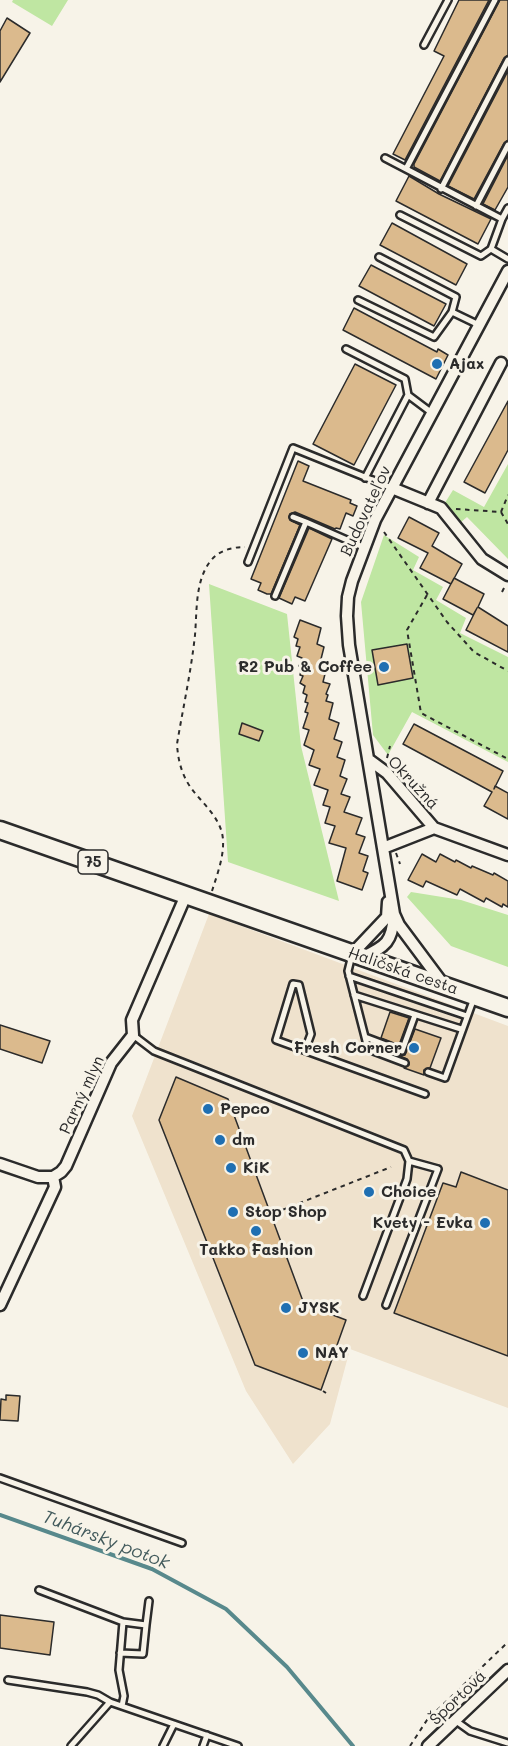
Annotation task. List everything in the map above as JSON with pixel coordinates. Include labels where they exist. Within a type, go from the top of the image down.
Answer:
[{"type":"main road","name":"75","points":[[0,830],[209,903]]},
{"type":"main road","name":"Haličská cesta","points":[[209,903],[508,1008]]},
{"type":"street","name":"Budovateľov","points":[[443,984],[399,925],[394,914],[349,645],[348,597],[363,547],[375,520],[508,271]]},
{"type":"street","points":[[428,503],[501,363]]},
{"type":"street","points":[[392,488],[441,508],[482,559],[508,575]]},
{"type":"street","name":"Okružná","points":[[368,759],[387,772],[434,828],[508,855]]},
{"type":"street","name":"Okružná","points":[[383,848],[434,828]]},
{"type":"street","name":"Budovateľov","points":[[358,955],[387,917],[389,893]]},
{"type":"street","name":"Parný mlyn","points":[[0,1305],[55,1187],[53,1177],[62,1172],[66,1166],[111,1063],[133,1035],[132,1020],[186,895]]},
{"type":"street","name":"Budovateľov","points":[[358,955],[386,945],[392,933],[394,914]]},
{"type":"street","points":[[0,1164],[38,1177],[53,1177]]},
{"type":"street","name":"Športová","points":[[428,1746],[508,1670]]},
{"type":"lane","points":[[424,45],[448,0]]},
{"type":"lane","points":[[406,169],[495,0]]},
{"type":"lane","points":[[441,189],[508,60]]},
{"type":"lane","points":[[476,206],[508,145]]},
{"type":"lane","points":[[384,158],[502,219]]},
{"type":"lane","points":[[400,215],[481,256],[492,249],[508,208]]},
{"type":"lane","points":[[492,249],[508,259]]},
{"type":"lane","points":[[358,300],[434,337],[452,312],[456,297],[379,257]]},
{"type":"lane","points":[[452,312],[479,325]]},
{"type":"lane","points":[[346,349],[405,379],[408,395],[365,478]]},
{"type":"lane","points":[[408,395],[432,413]]},
{"type":"lane","points":[[248,562],[293,448],[392,488]]},
{"type":"lane","points":[[293,517],[363,547]]},
{"type":"lane","points":[[275,596],[306,522]]},
{"type":"lane","points":[[358,955],[348,971],[368,1049],[405,1063]]},
{"type":"lane","points":[[349,976],[467,1016]]},
{"type":"lane","points":[[305,1050],[311,1034],[299,985],[293,984],[276,1040],[425,1094]]},
{"type":"lane","points":[[354,995],[461,1029]]},
{"type":"lane","points":[[428,1072],[445,1078],[474,996]]},
{"type":"lane","points":[[365,1037],[402,1051],[415,1015]]},
{"type":"lane","points":[[133,1035],[154,1051],[404,1150],[409,1161],[407,1179],[363,1296]]},
{"type":"lane","points":[[386,1305],[438,1169],[409,1161]]},
{"type":"lane","points":[[0,1478],[182,1543]]},
{"type":"lane","points":[[39,1590],[123,1622],[146,1625]]},
{"type":"lane","points":[[120,1653],[143,1654],[149,1601]]},
{"type":"lane","points":[[122,1706],[124,1696],[119,1670],[123,1622]]},
{"type":"lane","points":[[8,1680],[98,1695],[110,1702],[238,1746]]},
{"type":"lane","points":[[71,1746],[110,1702]]},
{"type":"lane","points":[[456,1721],[470,1731],[508,1743]]},
{"type":"lane","points":[[163,1746],[174,1724]]},
{"type":"lane","points":[[203,1746],[207,1735]]},
{"type":"path","points":[[501,512],[508,495]]},
{"type":"path","points":[[441,508],[501,512]]},
{"type":"path","points":[[501,512],[508,524]]},
{"type":"path","points":[[375,520],[447,622],[474,652],[508,671]]},
{"type":"path","points":[[209,903],[223,838],[214,817],[183,775],[177,759],[177,744],[195,635],[196,607],[203,577],[209,563],[218,554],[228,549],[254,547]]},
{"type":"path","points":[[427,595],[407,630],[421,713],[508,759]]},
{"type":"path","points":[[282,1210],[391,1167]]},
{"type":"path","points":[[410,1746],[427,1720],[508,1642]]},
{"type":"shaded area","points":[[209,914],[508,1026],[508,1408],[350,1349],[330,1424],[293,1464],[246,1391],[132,1116]]},
{"type":"green space","points":[[13,0],[68,0],[52,26],[12,2]]},
{"type":"green space","points":[[508,464],[508,559],[467,517],[460,523],[443,506],[453,490],[484,507]]},
{"type":"green space","points":[[384,535],[419,557],[413,570],[443,587],[436,600],[466,618],[460,633],[508,657],[508,762],[412,712],[388,755],[373,735],[361,602]]},
{"type":"green space","points":[[209,584],[287,614],[301,746],[339,901],[228,862]]},
{"type":"green space","points":[[411,892],[461,900],[508,915],[508,967],[451,946],[407,897]]},
{"type":"building","points":[[459,0],[489,0],[405,160],[393,154],[444,56],[434,51]]},
{"type":"building","points":[[500,0],[508,0],[508,55],[504,58],[440,181],[414,167],[414,164]]},
{"type":"building","points":[[7,18],[30,33],[0,82],[0,31]]},
{"type":"building","points":[[508,71],[508,140],[504,143],[474,199],[448,186]]},
{"type":"building","points":[[508,155],[508,187],[495,210],[483,204]]},
{"type":"building","points":[[409,176],[439,194],[491,219],[478,244],[396,201]]},
{"type":"building","points":[[392,223],[467,264],[456,285],[380,245]]},
{"type":"building","points":[[371,265],[446,304],[434,326],[359,286]]},
{"type":"building","points":[[354,308],[437,352],[438,349],[448,355],[436,379],[343,330]]},
{"type":"building","points":[[355,364],[396,385],[354,465],[313,444]]},
{"type":"building","points":[[508,401],[508,450],[485,493],[464,482]]},
{"type":"building","points":[[298,461],[309,466],[303,481],[351,500],[350,503],[357,506],[353,516],[346,513],[340,529],[295,512],[290,514],[290,520],[300,525],[271,594],[267,594],[258,590],[261,583],[251,579]]},
{"type":"building","points":[[409,517],[439,533],[432,546],[462,564],[451,584],[420,568],[428,553],[398,538]]},
{"type":"building","points":[[309,528],[332,539],[305,601],[295,597],[292,604],[279,598]]},
{"type":"building","points":[[454,578],[484,594],[478,607],[508,626],[508,652],[466,630],[477,608],[473,615],[443,599]]},
{"type":"building","points":[[300,620],[321,628],[317,644],[324,647],[320,663],[327,666],[323,682],[330,684],[326,701],[333,703],[329,719],[339,723],[334,739],[342,742],[337,757],[345,760],[340,776],[347,779],[341,794],[350,797],[344,812],[362,818],[356,834],[365,837],[359,853],[368,856],[363,871],[368,873],[362,890],[337,881],[346,848],[329,843],[335,826],[325,823],[330,807],[323,805],[328,790],[314,785],[320,769],[309,765],[314,750],[304,745],[309,730],[303,728],[308,713],[305,712],[308,703],[305,702],[307,695],[303,693],[305,686],[300,683],[303,676],[300,675],[302,667],[299,666],[302,658],[297,656],[300,647],[296,646],[298,639],[294,637]]},
{"type":"building","points":[[407,644],[413,678],[378,685],[372,650]]},
{"type":"building","points":[[242,723],[263,731],[259,741],[239,734]]},
{"type":"building","points":[[414,724],[503,771],[495,786],[508,793],[508,819],[484,806],[492,792],[403,744]]},
{"type":"building","points":[[422,854],[436,862],[440,854],[471,868],[472,866],[493,875],[494,873],[508,881],[508,907],[503,904],[502,907],[486,898],[484,902],[460,889],[457,895],[426,881],[423,887],[408,880]]},
{"type":"building","points":[[390,1012],[409,1018],[399,1045],[381,1038]]},
{"type":"building","points":[[0,1025],[50,1041],[42,1063],[0,1049]]},
{"type":"building","points":[[415,1029],[441,1038],[430,1068],[424,1070],[424,1075],[404,1068],[409,1065],[407,1059],[377,1047],[400,1056],[405,1055]]},
{"type":"building","name":"Stop Shop","points":[[176,1077],[228,1099],[304,1304],[346,1320],[321,1390],[255,1365],[159,1120]]},
{"type":"building","points":[[461,1172],[508,1190],[508,1356],[394,1313],[443,1183],[456,1187]]},
{"type":"building","points":[[6,1395],[20,1396],[18,1421],[0,1420],[1,1399],[6,1400]]},
{"type":"building","points":[[0,1615],[54,1622],[50,1655],[0,1648]]},
{"type":"waterway","name":"Tuhársky potok","points":[[0,1515],[152,1569],[226,1609],[287,1667],[353,1746]]},
{"type":"place","name":"Ajax","points":[[437,364]]},
{"type":"place","name":"R2 Pub & Coffee","points":[[384,667]]},
{"type":"place","name":"Fresh Corner","points":[[414,1048]]},
{"type":"place","name":"Pepco","points":[[208,1109]]},
{"type":"place","name":"dm","points":[[220,1140]]},
{"type":"place","name":"KiK","points":[[231,1168]]},
{"type":"place","name":"Choice","points":[[369,1192]]},
{"type":"place","name":"Stop Shop","points":[[233,1212]]},
{"type":"place","name":"Kvety - Evka","points":[[485,1223]]},
{"type":"place","name":"Takko Fashion","points":[[256,1231]]},
{"type":"place","name":"JYSK","points":[[286,1308]]},
{"type":"place","name":"NAY","points":[[303,1353]]}]
